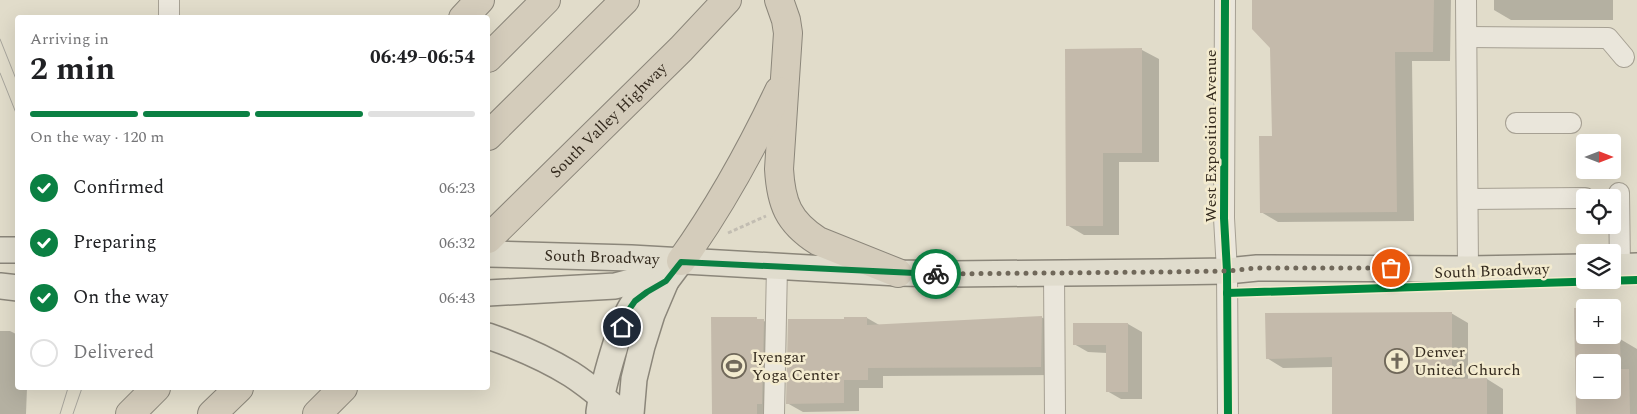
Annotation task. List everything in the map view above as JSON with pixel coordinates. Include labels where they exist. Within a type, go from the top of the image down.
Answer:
[{"type":"highway","points":[[466,15],[480,0]]},
{"type":"highway","points":[[490,56],[546,0]]},
{"type":"highway","points":[[490,134],[625,0]]},
{"type":"highway","name":"South Valley Highway","points":[[490,237],[674,56],[727,0]]},
{"type":"highway","points":[[779,0],[788,33],[779,169],[780,188],[785,207],[790,216],[806,234],[818,242],[898,273]]},
{"type":"highway","points":[[673,271],[708,224],[732,182],[785,78]]},
{"type":"highway","points":[[130,414],[154,390]]},
{"type":"highway","points":[[212,414],[237,390]]},
{"type":"highway","points":[[317,414],[342,390]]},
{"type":"highway","points":[[324,414],[342,390]]},
{"type":"main road","points":[[0,250],[15,250]]},
{"type":"main road","name":"South Broadway","points":[[490,254],[631,258],[673,271],[776,266],[898,273],[1054,274],[1227,271],[1257,268],[1468,269],[1576,267]]},
{"type":"main road","points":[[490,293],[615,286],[673,271]]},
{"type":"main road","points":[[600,406],[617,342],[628,311],[635,301],[673,271]]},
{"type":"main road","points":[[631,414],[634,379],[642,346],[652,314],[673,271]]},
{"type":"main road","points":[[0,286],[15,288]]},
{"type":"main road","points":[[490,337],[514,345],[573,375],[600,406],[623,414]]},
{"type":"street","points":[[169,0],[169,15]]},
{"type":"street","name":"West Exposition Avenue","points":[[1224,0],[1224,218],[1227,271],[1228,414]]},
{"type":"street","points":[[1466,0],[1468,269]]},
{"type":"street","points":[[1466,36],[1608,38],[1624,57]]},
{"type":"street","points":[[1516,123],[1571,123]]},
{"type":"street","points":[[1468,200],[1576,198]]},
{"type":"street","points":[[1621,217],[1623,267]]},
{"type":"street","points":[[774,414],[776,266]]},
{"type":"street","points":[[1054,274],[1055,414]]},
{"type":"path","points":[[725,234],[773,212]]},
{"type":"building","points":[[1252,0],[1434,0],[1433,52],[1395,52],[1397,212],[1260,213],[1259,136],[1272,136],[1270,48],[1252,29]]},
{"type":"building","points":[[1142,48],[1142,153],[1103,153],[1103,226],[1066,226],[1065,49]]},
{"type":"building","points":[[1574,308],[1576,308],[1576,344],[1620,344],[1621,354],[1576,354],[1576,399],[1621,399],[1621,369],[1629,369],[1630,414],[1576,414]]},
{"type":"building","points":[[1452,312],[1452,379],[1487,378],[1487,414],[1332,414],[1332,357],[1266,359],[1265,313]]},
{"type":"building","points":[[1042,316],[1041,367],[868,368],[868,380],[844,380],[844,403],[786,404],[788,319],[867,317],[867,325]]},
{"type":"building","name":"Iyengar Yoga Center","points":[[711,317],[757,317],[757,319],[764,319],[762,404],[757,404],[757,414],[712,414]]},
{"type":"building","points":[[1073,323],[1128,323],[1128,392],[1106,392],[1106,345],[1073,345]]},
{"type":"tram line","points":[[0,39],[15,76]]},
{"type":"tram line","points":[[0,73],[15,110]]},
{"type":"tram line","points":[[60,414],[67,390]]},
{"type":"tram line","points":[[73,414],[81,390]]},
{"type":"cycle path","points":[[1225,0],[1224,218],[1227,271],[1228,414]]},
{"type":"cycle path","points":[[1227,293],[1637,280]]},
{"type":"way so far","points":[[936,274],[1227,271],[1257,268],[1391,268]]},
{"type":"place","name":"Denver United Church","points":[[1397,361]]},
{"type":"place","name":"Iyengar Yoga Center","points":[[734,366]]},
{"type":"route","points":[[622,327],[628,311],[635,301],[666,281],[681,262],[936,274]]}]
